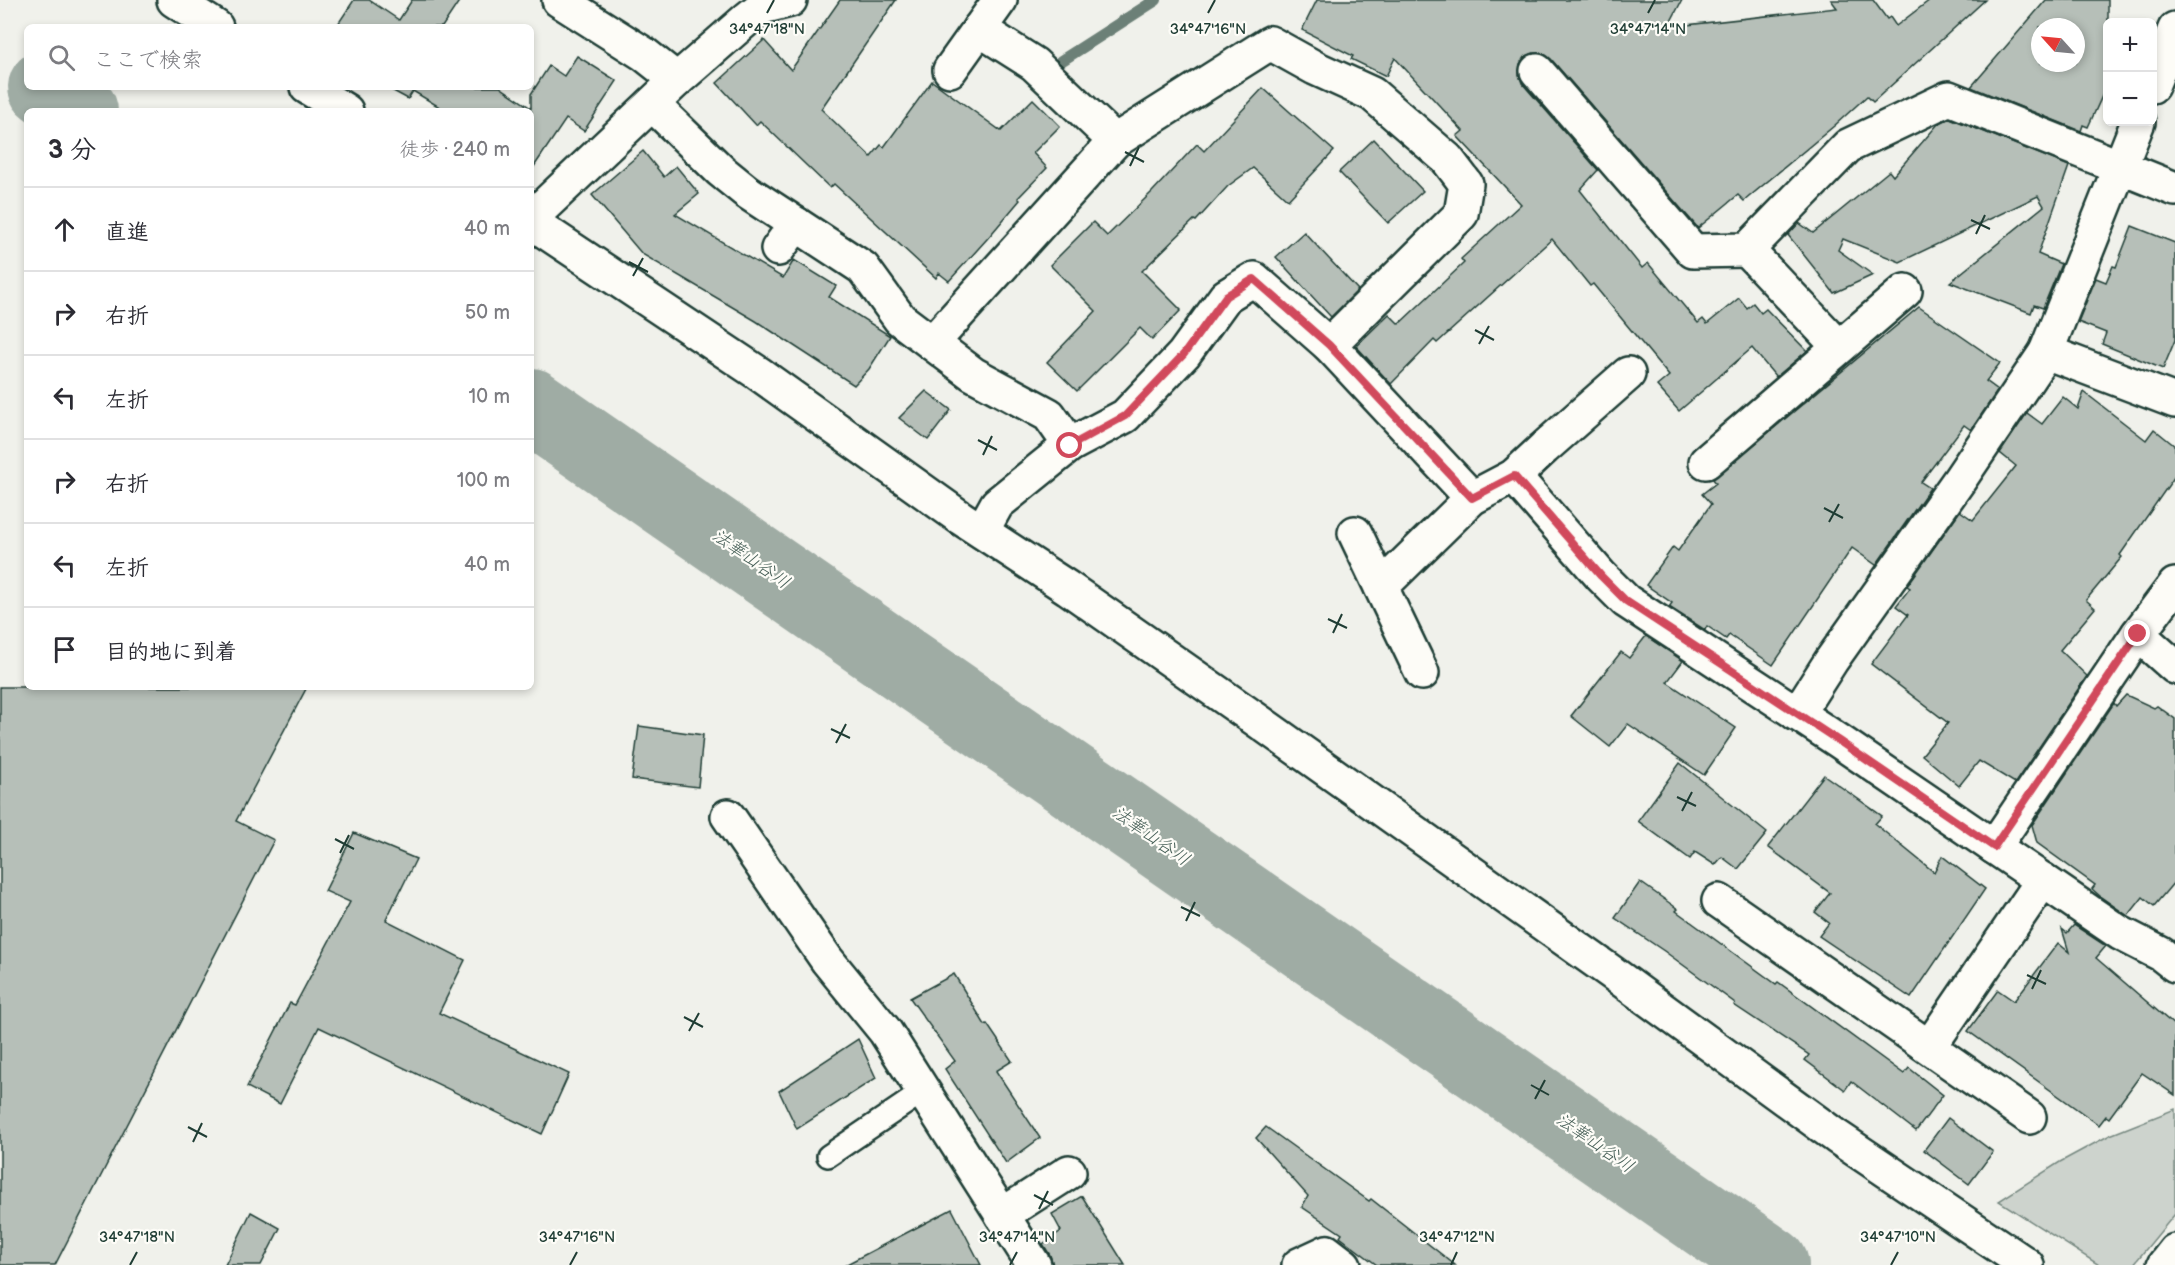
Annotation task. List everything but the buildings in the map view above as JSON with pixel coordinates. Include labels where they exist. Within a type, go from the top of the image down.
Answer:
[{"type":"street","points":[[560,0],[644,54],[677,80]]},
{"type":"street","points":[[534,217],[677,80],[762,7],[790,0]]},
{"type":"street","points":[[950,70],[1000,0]]},
{"type":"street","points":[[185,2],[212,24]]},
{"type":"street","points":[[979,29],[1034,64],[1115,141]]},
{"type":"street","points":[[2157,74],[2175,29]]},
{"type":"street","points":[[932,343],[1115,141],[1270,43],[1315,68],[1372,94],[1447,159],[1466,184],[1461,214],[1329,345]]},
{"type":"street","points":[[1537,72],[1694,251],[1747,250],[1848,146],[1949,98],[2175,189]]},
{"type":"street","points":[[313,90],[341,108]]},
{"type":"street","points":[[652,104],[721,171],[747,192],[787,237],[863,268],[900,319],[973,375],[1049,416],[1070,446]]},
{"type":"street","points":[[1797,714],[1831,661],[1960,479],[2046,352],[2136,126]]},
{"type":"street","points":[[534,222],[1068,588],[1611,972],[1837,1137],[2027,1265]]},
{"type":"street","points":[[1747,250],[1839,347]]},
{"type":"street","points":[[982,531],[997,504],[1070,446],[1125,416],[1184,354],[1226,296],[1254,279],[1329,345],[1472,498]]},
{"type":"street","points":[[1706,462],[1905,291]]},
{"type":"street","points":[[2046,352],[2175,401]]},
{"type":"street","points":[[1381,587],[1472,498],[1514,476],[1628,374]]},
{"type":"street","points":[[1514,476],[1601,576],[1626,601],[2120,933],[2170,952]]},
{"type":"street","points":[[1355,533],[1422,673]]},
{"type":"street","points":[[1994,847],[2138,634],[2175,585]]},
{"type":"street","points":[[2138,634],[2175,667]]},
{"type":"street","points":[[728,816],[826,960],[885,1032],[1034,1265]]},
{"type":"street","points":[[1930,1046],[2043,880]]},
{"type":"street","points":[[1719,901],[2029,1117]]},
{"type":"street","points":[[1002,1215],[1069,1172]]},
{"type":"street","points":[[2164,1265],[2175,1251]]},
{"type":"street","points":[[1299,1265],[1327,1252],[1344,1265]]},
{"type":"lane","points":[[828,1156],[924,1090]]},
{"type":"shaded area","points":[[2175,1109],[2175,1214],[2133,1265],[2099,1265],[1999,1201],[2060,1162],[2110,1135]]},
{"type":"waterway","points":[[1061,61],[1156,0]]},
{"type":"waterway","name":"法華山谷川","points":[[50,90],[76,108]]},
{"type":"waterway","name":"法華山谷川","points":[[534,408],[1771,1265]]},
{"type":"route","points":[[1070,446],[1125,416],[1184,354],[1226,296],[1254,279],[1329,345],[1472,498],[1514,476],[1601,576],[1626,601],[1839,741],[1994,847],[2138,634]]}]
